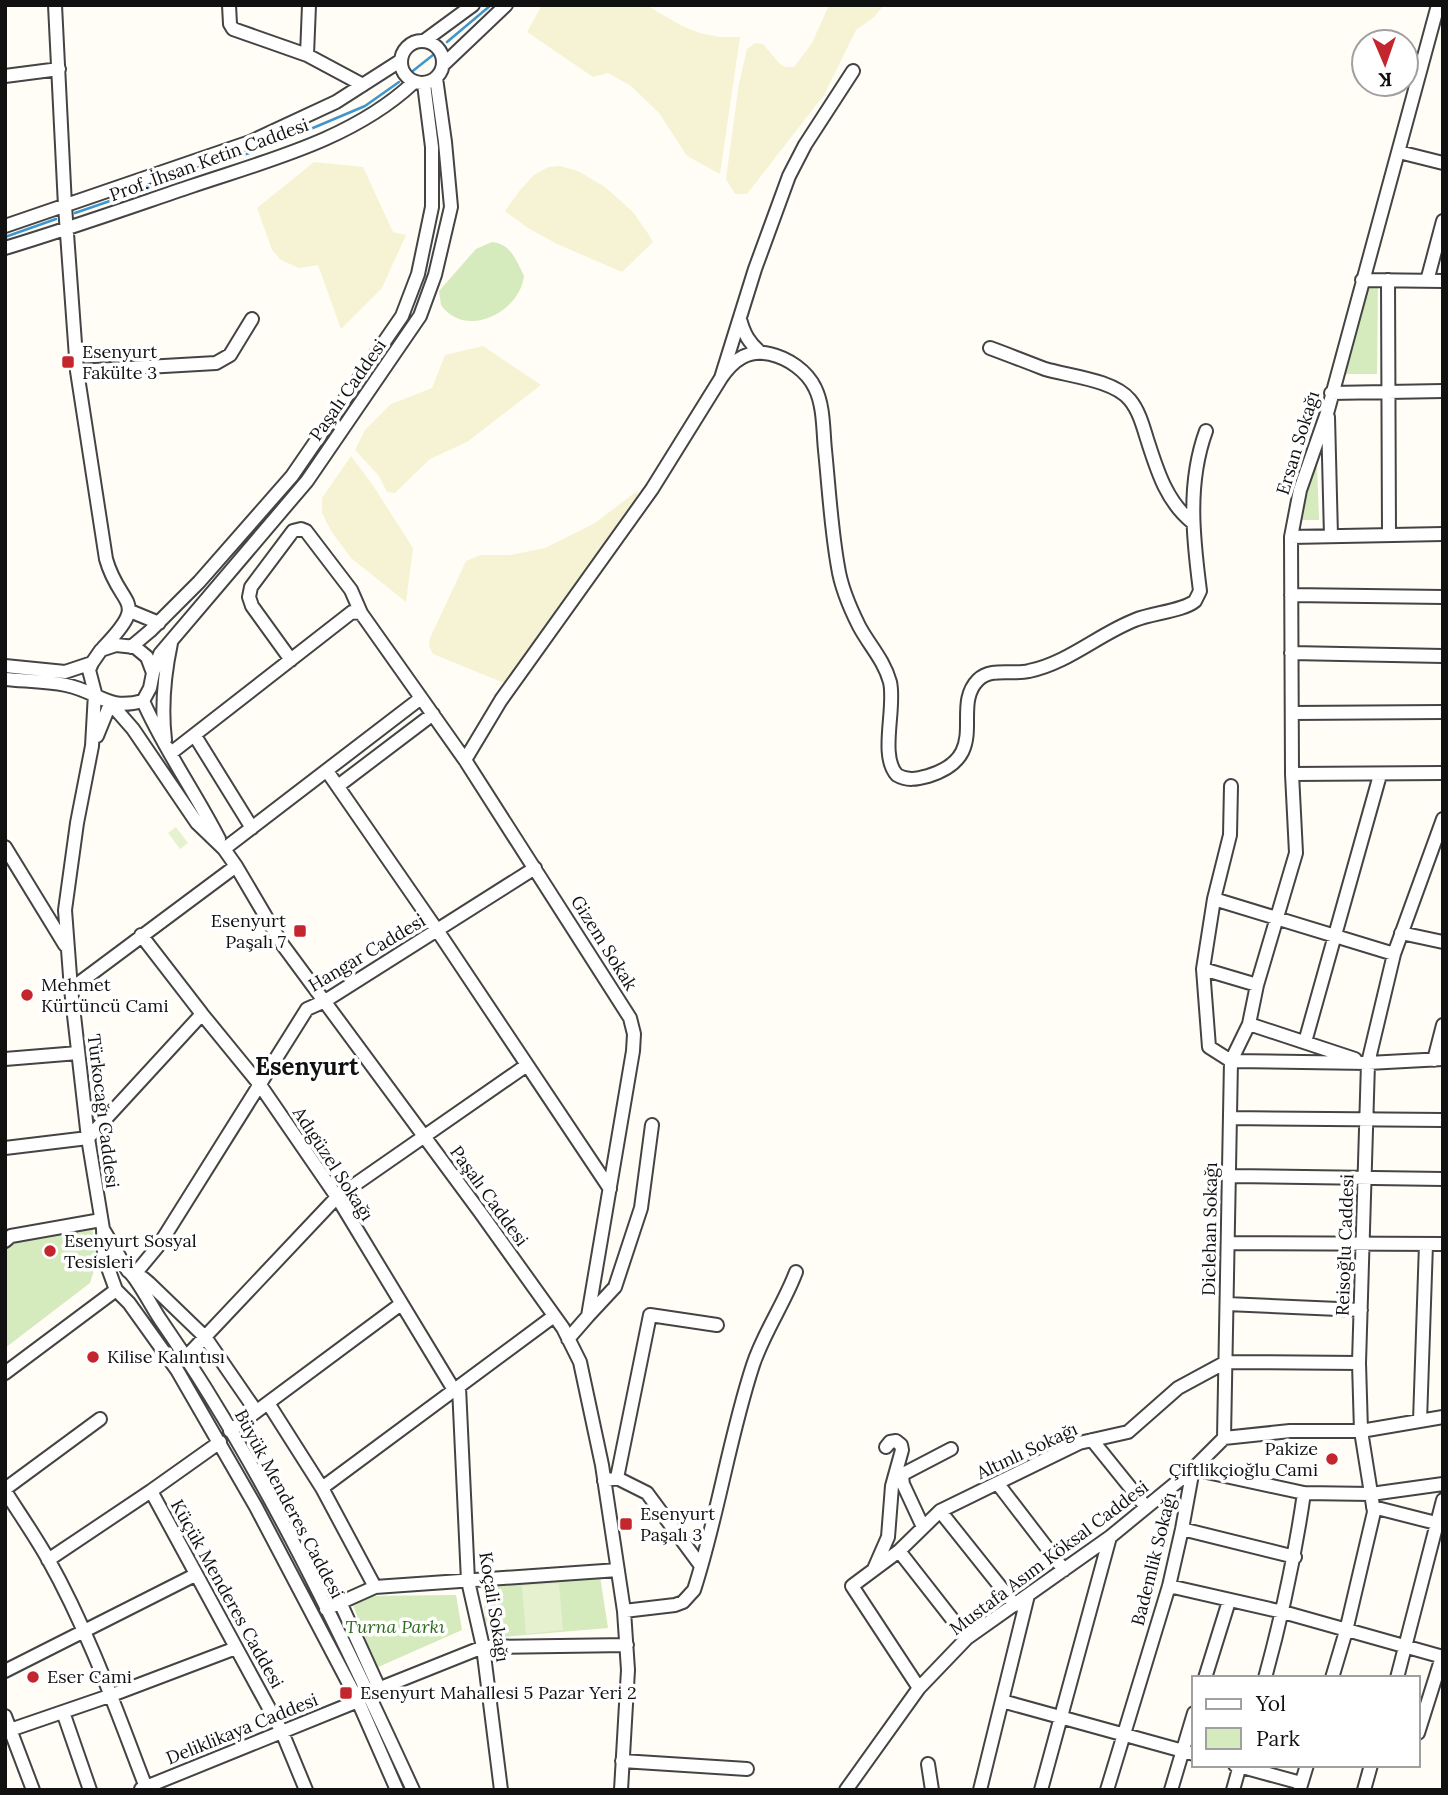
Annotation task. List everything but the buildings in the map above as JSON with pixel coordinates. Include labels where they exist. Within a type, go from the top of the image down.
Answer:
[{"type":"street","points":[[55,5],[77,371],[106,559],[110,572],[127,599],[130,611],[125,624],[92,663],[90,679],[95,693],[93,746],[77,823],[67,897],[66,946]]},
{"type":"street","points":[[229,5],[230,24],[233,29],[307,55],[363,85]]},
{"type":"street","points":[[307,55],[309,5]]},
{"type":"street","points":[[473,5],[424,41],[408,46],[402,52],[401,68],[407,79],[418,83],[436,78],[443,65],[506,5]]},
{"type":"street","name":"Ersan Sokağı","points":[[1249,1024],[1257,985],[1296,853],[1292,774],[1291,537],[1300,490],[1328,410],[1438,5]]},
{"type":"street","points":[[424,41],[439,47],[443,65]]},
{"type":"street","name":"Prof. İhsan Ketin Caddesi","points":[[5,226],[250,142],[336,102],[400,61]]},
{"type":"street","points":[[5,76],[59,69]]},
{"type":"street","points":[[722,378],[771,222],[789,176],[853,71]]},
{"type":"street","name":"Paşalı Caddesi","points":[[153,673],[160,654],[307,481],[420,316],[435,275],[451,207],[436,78]]},
{"type":"street","name":"Prof. İhsan Ketin Caddesi","points":[[5,248],[297,150],[365,120],[418,83]]},
{"type":"street","name":"Paşalı Caddesi","points":[[131,647],[200,582],[292,476],[402,316],[418,274],[432,207],[432,147],[418,83]]},
{"type":"street","points":[[1399,152],[1443,163]]},
{"type":"street","points":[[1427,281],[1443,221]]},
{"type":"street","points":[[1362,280],[1443,281]]},
{"type":"street","points":[[1388,281],[1389,535]]},
{"type":"street","points":[[77,371],[216,363],[230,355],[252,319]]},
{"type":"street","points":[[740,319],[743,332],[761,353]]},
{"type":"street","points":[[990,348],[1046,369],[1111,387],[1130,400],[1141,420],[1170,499],[1179,512],[1192,522]]},
{"type":"street","points":[[465,760],[500,700],[652,489],[729,366],[741,357],[761,353],[778,356],[807,374],[816,390],[822,420],[838,568],[860,627],[880,657],[890,683],[892,710],[889,762],[893,771],[903,778],[926,776],[955,762],[965,743],[973,686],[985,675],[993,672],[1028,672],[1053,664],[1118,627],[1152,613],[1176,609],[1195,601],[1200,591],[1192,522],[1197,462],[1206,431]]},
{"type":"street","points":[[1331,393],[1443,391]]},
{"type":"street","points":[[1328,410],[1331,536]]},
{"type":"street","name":"Gizem Sokak","points":[[292,660],[248,597],[251,587],[293,531],[298,529],[306,531],[351,590],[361,613],[465,760],[630,1018],[634,1034],[633,1051],[588,1316]]},
{"type":"street","points":[[1291,537],[1443,534]]},
{"type":"street","points":[[1292,594],[1443,597]]},
{"type":"street","points":[[130,611],[159,623]]},
{"type":"street","points":[[168,748],[195,736],[352,612],[361,613]]},
{"type":"street","points":[[168,748],[162,718],[163,679],[171,641]]},
{"type":"street","points":[[5,679],[64,685],[95,693],[111,704],[127,705],[143,701],[150,688],[153,673],[148,657],[135,647],[116,645],[101,650]]},
{"type":"street","points":[[1292,653],[1443,656]]},
{"type":"street","points":[[5,666],[65,672],[92,663]]},
{"type":"street","points":[[143,701],[224,849],[421,698]]},
{"type":"street","points":[[93,746],[111,704]]},
{"type":"street","name":"Paşalı Caddesi","points":[[111,704],[133,729],[197,823],[224,849],[282,944],[555,1316],[580,1362],[611,1480],[624,1611],[628,1670],[621,1790]]},
{"type":"street","points":[[1292,713],[1443,712]]},
{"type":"street","points":[[338,786],[433,714]]},
{"type":"street","points":[[195,736],[252,828]]},
{"type":"street","points":[[327,771],[610,1189]]},
{"type":"street","points":[[1292,774],[1443,773]]},
{"type":"street","points":[[1305,1042],[1380,775]]},
{"type":"street","points":[[1231,786],[1230,835],[1214,899],[1203,969],[1209,1047],[1231,1061],[1368,1063],[1438,1060],[1443,1025]]},
{"type":"street","name":"Reisoğlu Caddesi","points":[[1333,1676],[1346,1630],[1372,1501],[1361,1431],[1359,1363],[1368,1063],[1394,954],[1443,819]]},
{"type":"street","name":"Türkocağı Caddesi","points":[[5,847],[66,946],[104,1257],[116,1288]]},
{"type":"street","points":[[71,989],[236,866]]},
{"type":"street","name":"Hangar Caddesi","points":[[134,1277],[159,1245],[307,1009],[325,1001],[536,868]]},
{"type":"street","points":[[1214,899],[1394,954]]},
{"type":"street","points":[[1401,933],[1443,942]]},
{"type":"street","name":"Adıgüzel Sokağı","points":[[141,935],[260,1085],[337,1197],[456,1389]]},
{"type":"street","points":[[1203,969],[1257,985]]},
{"type":"street","points":[[5,1148],[88,1138],[202,1014]]},
{"type":"street","points":[[1249,1024],[1368,1063]]},
{"type":"street","name":"Diclehan Sokağı","points":[[1224,1438],[1231,1061],[1249,1024]]},
{"type":"street","points":[[5,1059],[78,1053]]},
{"type":"street","points":[[186,1357],[337,1197],[527,1065]]},
{"type":"street","points":[[1230,1118],[1443,1120]]},
{"type":"street","points":[[568,1339],[615,1287],[641,1208],[652,1125]]},
{"type":"street","points":[[1229,1176],[1443,1179]]},
{"type":"street","points":[[5,1241],[11,1236],[102,1225]]},
{"type":"street","name":"Türkocağı Caddesi","points":[[102,1225],[134,1277]]},
{"type":"street","points":[[1228,1243],[1443,1244]]},
{"type":"street","points":[[1420,1421],[1426,1244]]},
{"type":"street","points":[[624,1611],[676,1605],[683,1602],[694,1590],[753,1364],[796,1272]]},
{"type":"street","points":[[5,1373],[116,1288],[118,1273],[143,1278],[205,1337],[256,1411]]},
{"type":"street","points":[[116,1288],[125,1294],[132,1292],[134,1277]]},
{"type":"street","name":"Büyük Menderes Caddesi","points":[[134,1277],[230,1431],[326,1609],[413,1790]]},
{"type":"street","name":"Büyük Menderes Caddesi","points":[[116,1288],[177,1370],[369,1694],[397,1790]]},
{"type":"street","points":[[230,1431],[401,1304]]},
{"type":"street","points":[[1227,1304],[1361,1310]]},
{"type":"street","points":[[701,1566],[647,1493],[611,1480],[650,1315],[716,1325]]},
{"type":"street","points":[[322,1488],[555,1316]]},
{"type":"street","points":[[1226,1362],[1359,1363]]},
{"type":"street","name":"Altınlı Sokağı","points":[[919,1688],[852,1586],[899,1551],[940,1511],[1079,1443],[1128,1432],[1178,1388],[1226,1362]]},
{"type":"street","name":"Koçali Sokağı","points":[[456,1389],[468,1581],[483,1647],[501,1790]]},
{"type":"street","points":[[268,1403],[322,1488],[375,1587]]},
{"type":"street","points":[[1224,1438],[1290,1431],[1361,1431],[1443,1417]]},
{"type":"street","points":[[100,1419],[5,1490],[48,1560],[83,1632],[112,1695],[144,1789]]},
{"type":"street","name":"Mustafa Asım Köksal Caddesi","points":[[846,1790],[919,1688],[967,1639],[1110,1537],[1193,1469],[1224,1438]]},
{"type":"street","points":[[1092,1440],[1146,1507]]},
{"type":"street","points":[[874,1570],[888,1537],[892,1486],[902,1450],[896,1441],[890,1442],[886,1447]]},
{"type":"street","points":[[48,1560],[219,1442]]},
{"type":"street","points":[[923,1527],[902,1477],[951,1449]]},
{"type":"street","points":[[1193,1469],[1304,1493],[1372,1501],[1436,1523]]},
{"type":"street","name":"Bademlik Sokağı","points":[[1107,1790],[1169,1586],[1193,1469]]},
{"type":"street","points":[[998,1484],[1063,1570]]},
{"type":"street","points":[[1372,1501],[1443,1484]]},
{"type":"street","name":"Küçük Menderes Caddesi","points":[[151,1491],[282,1732],[306,1790]]},
{"type":"street","points":[[1266,1676],[1295,1557],[1304,1493]]},
{"type":"street","points":[[1398,1676],[1443,1500]]},
{"type":"street","points":[[940,1511],[1015,1605]]},
{"type":"street","points":[[1182,1529],[1295,1557]]},
{"type":"street","points":[[1041,1790],[1110,1537]]},
{"type":"street","points":[[899,1551],[967,1639]]},
{"type":"street","points":[[326,1609],[375,1587],[618,1570]]},
{"type":"street","points":[[5,1671],[195,1575]]},
{"type":"street","points":[[1169,1586],[1283,1612],[1442,1657],[1420,1727]]},
{"type":"street","points":[[980,1790],[1028,1595]]},
{"type":"street","points":[[1206,1676],[1229,1601]]},
{"type":"street","points":[[340,1602],[369,1694]]},
{"type":"street","name":"Deliklikaya Caddesi","points":[[144,1789],[483,1647],[626,1645]]},
{"type":"street","points":[[10,1730],[236,1648]]},
{"type":"street","points":[[1002,1701],[1189,1752]]},
{"type":"street","points":[[63,1712],[90,1790]]},
{"type":"street","points":[[5,1716],[33,1790]]},
{"type":"street","points":[[1171,1790],[1189,1752],[1192,1729]]},
{"type":"street","points":[[622,1760],[747,1769]]},
{"type":"street","points":[[928,1764],[932,1790]]},
{"type":"street","points":[[1233,1790],[1238,1767]]},
{"type":"street","points":[[1241,1767],[1301,1787],[1306,1767]]},
{"type":"street","points":[[1364,1790],[1370,1767]]},
{"type":"shaded area","points":[[542,5],[646,5],[700,33],[740,37],[720,174],[687,156],[659,113],[631,86],[608,73],[593,77],[527,32]]},
{"type":"shaded area","points":[[829,5],[884,5],[873,18],[856,30],[824,95],[747,194],[735,194],[726,179],[739,83],[747,49],[755,43],[763,44],[780,64],[794,67],[812,43]]},
{"type":"shaded area","points":[[314,162],[363,167],[393,232],[406,235],[382,288],[341,329],[318,265],[299,268],[281,260],[272,250],[257,208]]},
{"type":"shaded area","points":[[560,166],[578,171],[605,187],[633,212],[653,242],[622,272],[557,244],[505,211],[534,175],[548,167]]},
{"type":"shaded area","points":[[483,346],[541,385],[467,442],[430,459],[395,493],[387,492],[379,476],[355,450],[365,430],[391,404],[432,388],[445,355]]},
{"type":"shaded area","points":[[351,456],[413,548],[406,602],[351,558],[331,531],[322,513],[322,498]]},
{"type":"shaded area","points":[[637,491],[637,501],[504,683],[433,654],[429,646],[430,638],[466,561],[480,555],[510,555],[545,548],[595,523]]},
{"type":"green space","points":[[492,242],[504,246],[515,259],[524,276],[520,289],[513,301],[490,317],[477,321],[452,315],[441,305],[439,291],[476,249]]},
{"type":"green space","points":[[1378,283],[1377,374],[1339,374],[1365,288]]},
{"type":"green space","points":[[1316,435],[1319,520],[1299,520]]},
{"type":"green space","points":[[176,827],[188,843],[180,849],[168,833]]},
{"type":"green space","points":[[92,1224],[96,1264],[90,1283],[5,1348],[5,1245],[12,1240]]},
{"type":"green space","points":[[599,1570],[608,1628],[492,1638],[486,1624],[485,1609],[489,1578]]},
{"type":"green space","points":[[559,1583],[563,1630],[526,1634],[522,1586]]},
{"type":"green space","name":"Turna Parkı","points":[[456,1595],[462,1630],[376,1668],[352,1602],[363,1596]]},
{"type":"waterway","points":[[447,42],[491,5]]},
{"type":"waterway","points":[[409,74],[433,55]]},
{"type":"waterway","points":[[75,213],[275,144],[365,106],[399,82]]},
{"type":"waterway","points":[[5,237],[56,219]]},
{"type":"place","name":"Esenyurt Fakülte 3","points":[[68,362]]},
{"type":"place","name":"Esenyurt Paşalı 7","points":[[300,931]]},
{"type":"place","name":"Mehmet Kürtüncü Cami","points":[[27,995]]},
{"type":"place","name":"Esenyurt Sosyal Tesisleri","points":[[50,1251]]},
{"type":"place","name":"Kilise Kalıntısı","points":[[93,1357]]},
{"type":"place","name":"Pakize Çiftlikçioğlu Cami","points":[[1332,1459]]},
{"type":"place","name":"Esenyurt Paşalı 3","points":[[626,1524]]},
{"type":"place","name":"Eser Cami","points":[[33,1677]]},
{"type":"place","name":"Esenyurt Mahallesi 5 Pazar Yeri 2","points":[[346,1693]]},
{"type":"district","name":"Esenyurt","points":[[307,1067]]}]
